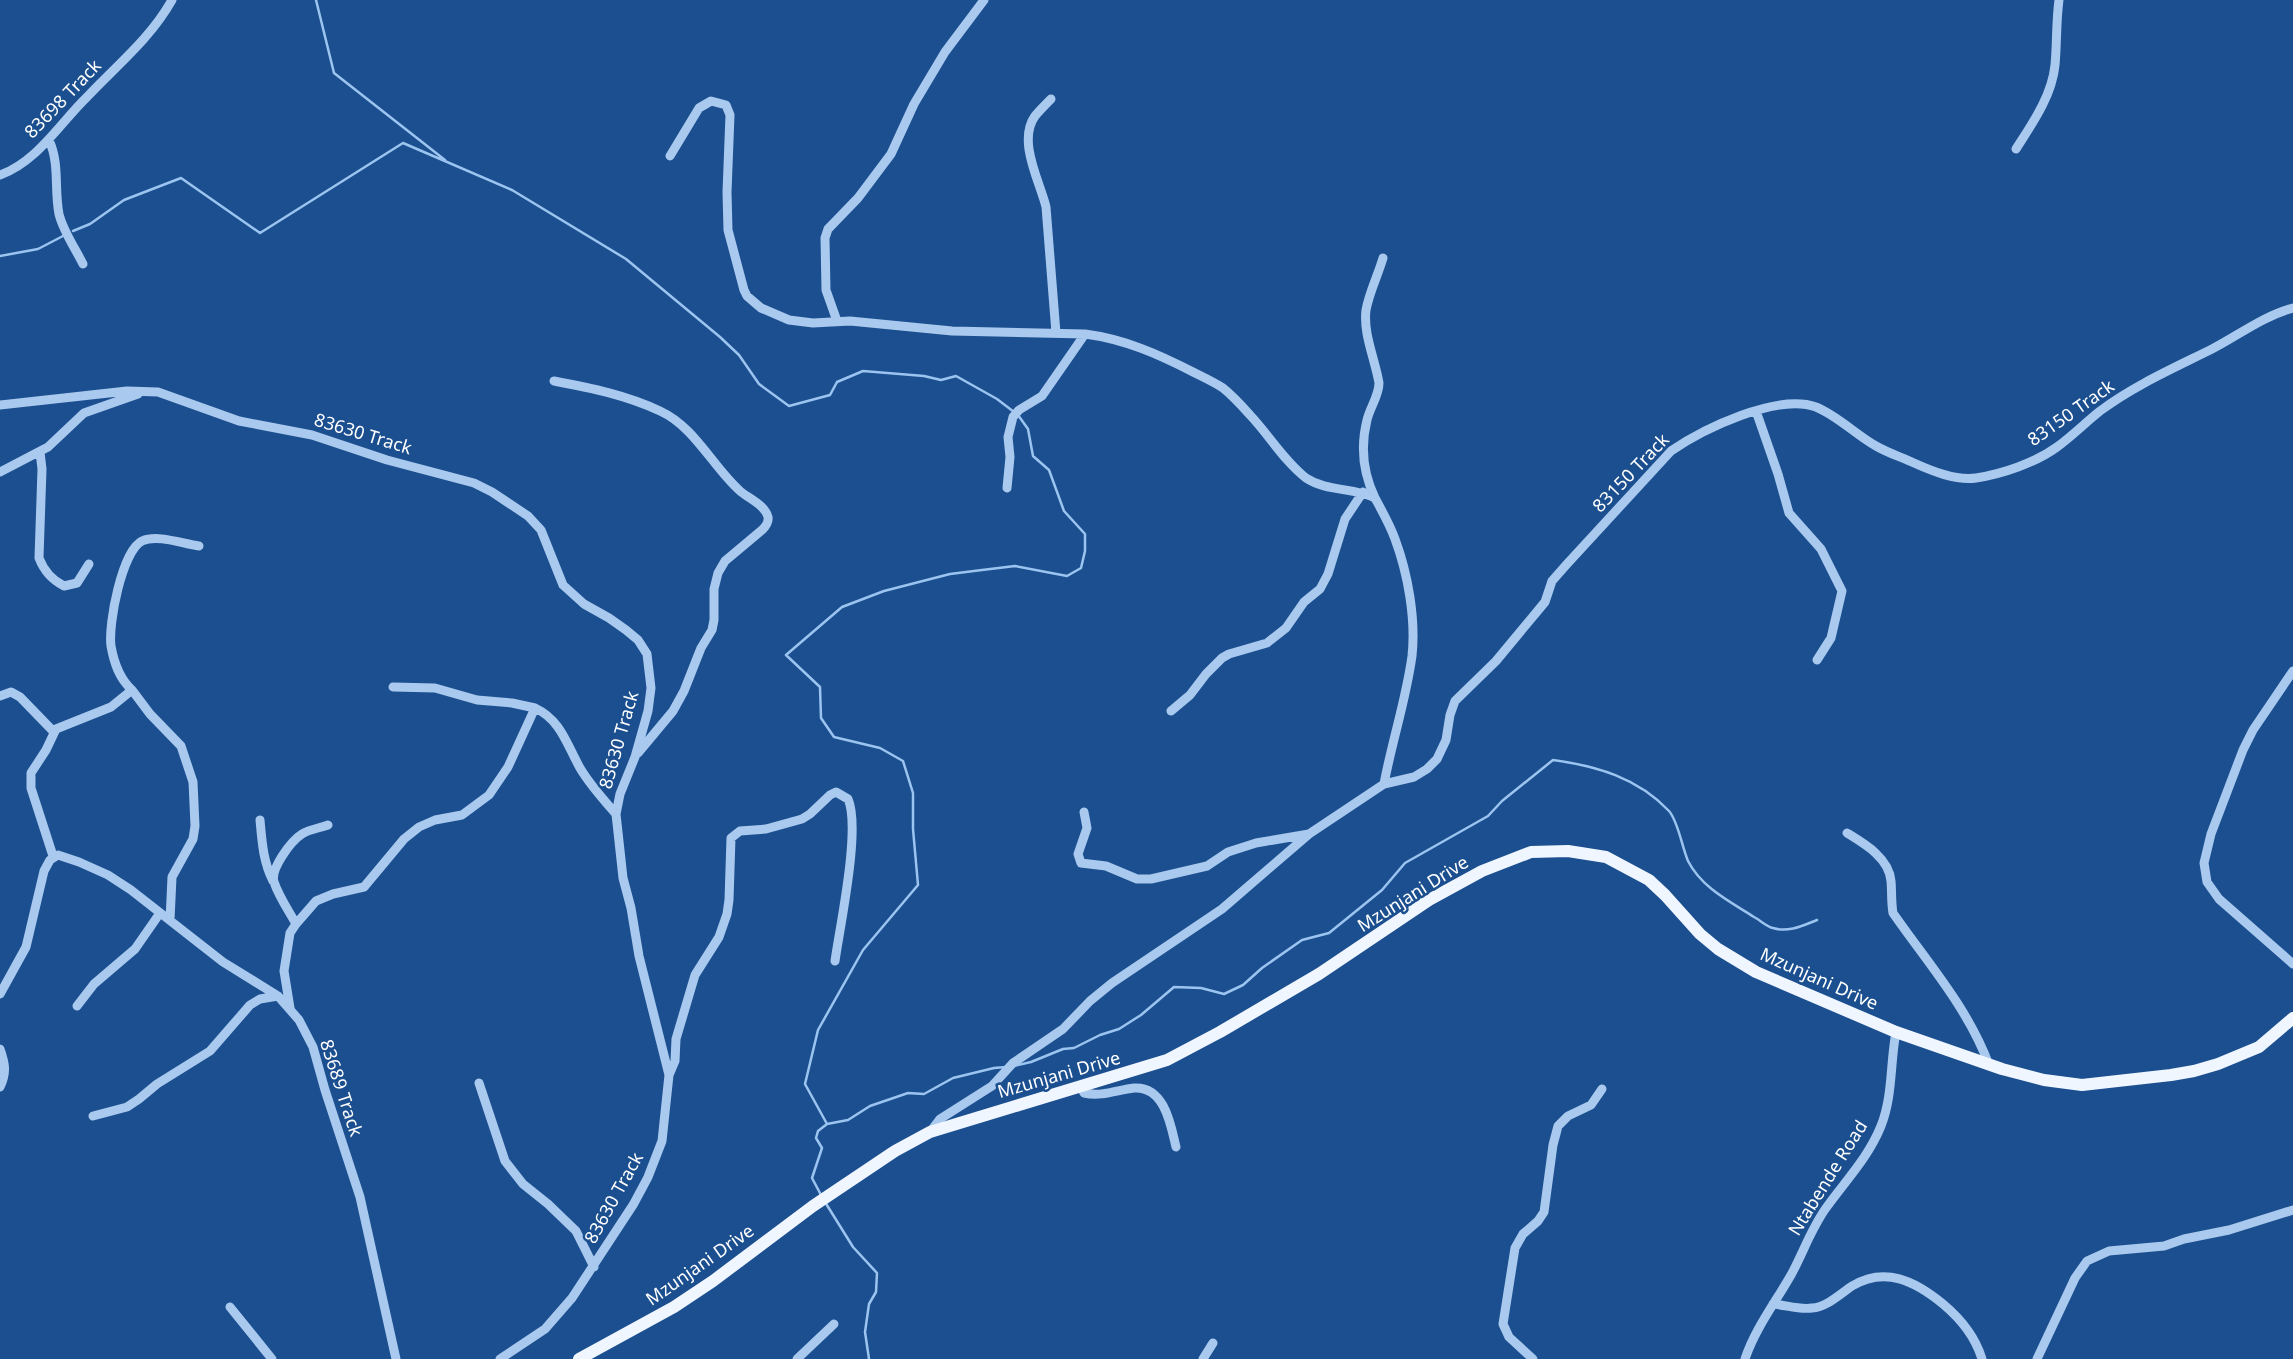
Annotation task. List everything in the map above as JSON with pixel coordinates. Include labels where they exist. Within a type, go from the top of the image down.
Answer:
[{"type":"main road","name":"Mzunjani Drive","points":[[579,1359],[674,1307],[713,1281],[814,1206],[895,1151],[930,1132],[1167,1060],[1220,1032],[1319,974],[1429,900],[1482,871],[1531,852],[1568,851],[1606,857],[1649,880],[1700,934],[1718,949],[1756,972],[1896,1032],[1989,1065],[2044,1080],[2082,1084],[2171,1075],[2218,1064],[2259,1047],[2293,1018]]},
{"type":"street","name":"83698 Track","points":[[0,175],[20,165],[50,140],[61,124],[87,96],[145,39],[172,0]]},
{"type":"street","points":[[837,321],[826,290],[825,245],[828,229],[858,198],[892,154],[914,104],[945,52],[984,0]]},
{"type":"street","points":[[2016,148],[2032,124],[2050,87],[2055,66],[2056,22],[2059,0]]},
{"type":"street","points":[[1052,98],[1032,121],[1029,145],[1032,169],[1041,189],[1046,207],[1056,333]]},
{"type":"street","points":[[670,156],[699,108],[711,101],[726,105],[730,116],[727,192],[728,230],[738,272],[747,296],[761,308],[789,320],[813,323],[850,321],[973,332],[1085,334],[1104,337],[1143,349],[1161,356],[1223,388],[1235,399],[1290,462],[1308,478],[1330,488],[1363,492],[1375,498]]},
{"type":"street","points":[[50,140],[55,153],[56,196],[60,216],[83,264]]},
{"type":"street","points":[[930,1132],[940,1119],[992,1086],[1013,1063],[1062,1029],[1090,1001],[1112,983],[1222,909],[1309,834],[1384,784],[1412,655],[1413,626],[1404,568],[1395,538],[1375,498],[1363,464],[1367,420],[1379,390],[1368,339],[1366,319],[1369,299],[1383,258]]},
{"type":"street","name":"83150 Track","points":[[1384,784],[1414,778],[1437,759],[1446,740],[1450,715],[1455,701],[1496,660],[1544,602],[1552,581],[1567,564],[1671,451],[1690,438],[1740,415],[1786,405],[1814,406],[1825,411],[1877,447],[1895,456],[1934,471],[1957,477],[1975,478],[2006,470],[2056,448],[2101,411],[2142,385],[2214,348],[2268,317],[2293,308]]},
{"type":"street","points":[[1008,488],[1010,457],[1008,437],[1016,414],[1042,396],[1085,334]]},
{"type":"street","points":[[554,381],[617,394],[662,411],[689,433],[740,490],[764,510],[768,517],[768,524],[725,560],[718,572],[714,589],[714,620],[712,630],[701,648],[684,691],[673,711],[635,757]]},
{"type":"street","points":[[0,472],[40,452],[54,442],[84,414],[146,391]]},
{"type":"street","name":"83630 Track","points":[[0,405],[146,391],[158,392],[240,421],[312,435],[387,460],[467,481],[492,492],[528,516],[541,530],[553,565],[563,585],[584,604],[626,630],[638,640],[647,654],[651,688],[648,711],[635,757],[624,781],[616,814],[623,878],[639,956],[670,1076],[665,1124],[656,1158],[633,1205],[594,1267],[572,1298],[544,1329],[500,1359]]},
{"type":"street","points":[[1756,411],[1778,474],[1788,513],[1821,549],[1842,591],[1831,638],[1817,660]]},
{"type":"street","points":[[40,452],[42,468],[39,558],[42,566],[51,578],[64,586],[77,583],[89,564]]},
{"type":"street","points":[[1171,711],[1190,695],[1206,674],[1222,658],[1229,654],[1267,644],[1286,628],[1304,602],[1320,588],[1328,574],[1345,519],[1363,492]]},
{"type":"street","points":[[170,920],[172,876],[193,838],[195,826],[193,782],[181,746],[150,714],[132,690],[125,684],[117,671],[111,638],[120,580],[127,560],[136,546],[145,540],[164,540],[199,546]]},
{"type":"street","points":[[2293,671],[2253,730],[2240,758],[2211,834],[2204,862],[2207,882],[2219,899],[2293,964]]},
{"type":"street","points":[[392,687],[436,688],[477,700],[522,704],[546,713],[561,731],[592,786],[616,814]]},
{"type":"street","points":[[0,994],[26,947],[44,871],[53,856],[43,828],[30,779],[32,769],[46,750],[53,731],[60,726],[111,707],[132,690]]},
{"type":"street","points":[[0,696],[11,692],[20,697],[53,731]]},
{"type":"street","points":[[290,1008],[284,971],[290,933],[296,924],[316,901],[333,894],[364,887],[404,839],[420,827],[435,820],[462,815],[489,796],[508,766],[535,708]]},
{"type":"street","points":[[670,1076],[675,1061],[678,1034],[695,975],[719,938],[725,921],[729,900],[731,838],[740,831],[766,829],[795,822],[810,814],[830,795],[836,792],[848,799],[852,811],[852,825],[849,868],[835,960]]},
{"type":"street","points":[[1084,812],[1087,828],[1078,854],[1081,863],[1106,866],[1137,879],[1177,874],[1207,866],[1228,852],[1256,843],[1309,834]]},
{"type":"street","points":[[260,820],[266,866],[296,924]]},
{"type":"street","points":[[273,881],[275,871],[291,843],[304,832],[328,825]]},
{"type":"street","points":[[1847,833],[1886,862],[1891,880],[1893,913],[1962,1010],[1980,1040],[1989,1065]]},
{"type":"street","name":"83689 Track","points":[[53,856],[70,859],[108,875],[131,890],[223,962],[278,996],[290,1008],[314,1047],[325,1090],[360,1197],[396,1359]]},
{"type":"street","points":[[77,1006],[94,984],[135,950],[160,913]]},
{"type":"street","points":[[92,1116],[127,1107],[157,1084],[210,1051],[250,1005],[269,996],[278,996]]},
{"type":"street","name":"Ntabende Road","points":[[1745,1359],[1756,1335],[1791,1275],[1813,1228],[1826,1207],[1852,1176],[1881,1127],[1888,1100],[1891,1058],[1896,1032]]},
{"type":"street","points":[[0,1049],[5,1065],[5,1074],[0,1087]]},
{"type":"street","points":[[479,1084],[505,1161],[523,1184],[548,1204],[576,1231],[594,1267]]},
{"type":"street","points":[[1080,1087],[1084,1093],[1096,1096],[1134,1088],[1148,1091],[1157,1098],[1166,1110],[1176,1147]]},
{"type":"street","points":[[1533,1359],[1509,1337],[1503,1324],[1515,1248],[1523,1234],[1538,1221],[1544,1212],[1553,1145],[1558,1126],[1568,1116],[1591,1105],[1602,1089]]},
{"type":"street","points":[[2037,1359],[2075,1278],[2082,1266],[2094,1257],[2109,1251],[2164,1246],[2184,1239],[2229,1230],[2293,1210]]},
{"type":"street","points":[[1774,1304],[1813,1308],[1838,1296],[1862,1281],[1877,1277],[1897,1277],[1916,1284],[1932,1295],[1960,1320],[1978,1345],[1982,1359]]},
{"type":"street","points":[[230,1307],[272,1359]]},
{"type":"street","points":[[797,1359],[834,1324]]},
{"type":"street","points":[[1203,1359],[1214,1343]]},
{"type":"waterway","points":[[316,0],[334,73],[445,160]]},
{"type":"waterway","points":[[73,231],[90,224],[124,200],[181,178],[260,233],[403,143],[512,190],[626,259],[720,337],[739,355],[759,384],[789,406],[830,395],[837,382],[863,371],[924,376],[941,380],[956,376],[997,399],[1018,415],[1028,429],[1033,456],[1049,470],[1064,511],[1085,534],[1085,551],[1081,568],[1067,576],[1015,566],[950,574],[884,591],[842,607],[786,655],[820,687],[821,718],[834,737],[880,748],[903,761],[913,793],[913,829],[918,885],[863,950],[818,1030],[805,1084],[827,1124]]},
{"type":"waterway","points":[[0,256],[38,249],[63,236]]},
{"type":"waterway","points":[[1014,1066],[1031,1062],[1063,1049],[1074,1048],[1100,1035],[1119,1029],[1141,1015],[1174,987],[1201,988],[1224,994],[1243,985],[1262,968],[1302,940],[1329,933],[1382,890],[1405,863],[1488,816],[1502,801],[1553,760],[1585,766],[1616,775],[1644,790],[1657,800],[1672,815],[1688,861],[1694,871],[1717,893],[1766,925],[1785,930],[1817,920]]},
{"type":"waterway","points":[[821,1195],[812,1178],[822,1148],[816,1138],[818,1131],[827,1124],[848,1120],[870,1106],[908,1093],[924,1094],[953,1078],[1006,1067]]},
{"type":"waterway","points":[[825,1202],[853,1247],[877,1273],[876,1292],[869,1304],[865,1332],[869,1359]]}]
